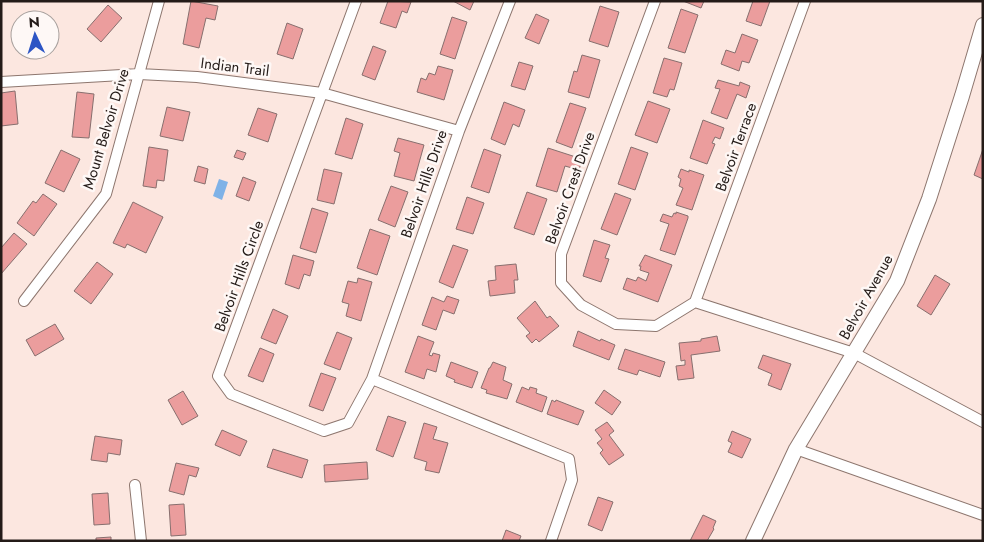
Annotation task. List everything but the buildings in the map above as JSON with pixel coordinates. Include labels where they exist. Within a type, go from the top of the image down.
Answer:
[{"type":"street","name":"Mount Belvoir Drive","points":[[24,301],[106,194],[159,1]]},
{"type":"street","name":"Belvoir Hills Circle","points":[[356,1],[218,376],[231,394],[324,431],[348,423],[372,379]]},
{"type":"street","name":"Belvoir Hills Drive","points":[[372,379],[459,130],[510,1]]},
{"type":"street","name":"Belvoir Crest Drive","points":[[655,1],[561,254],[561,283],[582,305],[616,324],[656,326],[695,302]]},
{"type":"street","name":"Belvoir Terrace","points":[[695,302],[805,1]]},
{"type":"street","name":"Belvoir Avenue","points":[[753,541],[796,449],[897,281],[929,199],[983,24]]},
{"type":"street","name":"Indian Trail","points":[[1,82],[139,74],[197,77],[322,93],[459,130]]},
{"type":"street","points":[[695,302],[854,353],[983,422]]},
{"type":"street","points":[[372,379],[569,459],[572,480],[551,541]]},
{"type":"street","points":[[796,449],[983,515]]},
{"type":"street","points":[[135,485],[141,541]]},
{"type":"water","points":[[219,179],[228,182],[222,200],[213,196]]}]
